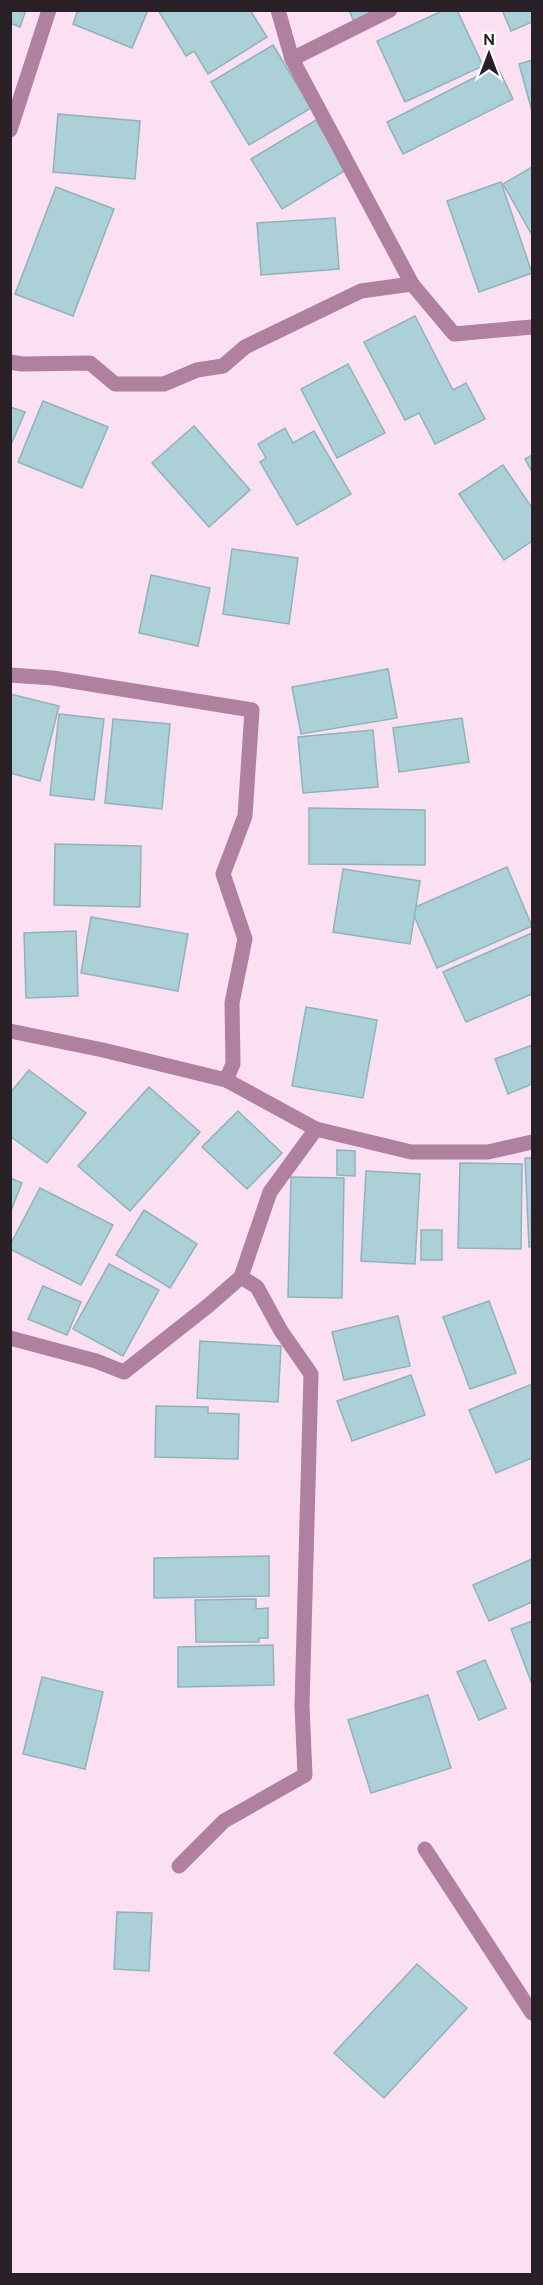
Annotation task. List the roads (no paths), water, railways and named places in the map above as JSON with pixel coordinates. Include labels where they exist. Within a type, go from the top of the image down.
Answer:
[{"type":"street","points":[[10,130],[49,10]]},
{"type":"street","points":[[278,10],[292,59],[412,284],[454,334],[532,327]]},
{"type":"street","points":[[292,59],[390,10]]},
{"type":"street","points":[[10,362],[22,364],[90,363],[115,384],[164,384],[197,370],[223,366],[245,347],[361,291],[412,284]]},
{"type":"street","points":[[10,675],[53,678],[252,710],[245,816],[223,874],[245,939],[232,1003],[233,1064],[226,1080]]},
{"type":"street","points":[[10,1031],[103,1050],[226,1080],[316,1129],[411,1152],[488,1152],[532,1142]]},
{"type":"street","points":[[10,1338],[96,1361],[124,1372],[241,1277],[270,1192],[316,1129]]},
{"type":"street","points":[[179,1866],[224,1821],[305,1775],[302,1706],[311,1374],[280,1331],[257,1287],[241,1277]]},
{"type":"street","points":[[425,1849],[532,2013]]}]
